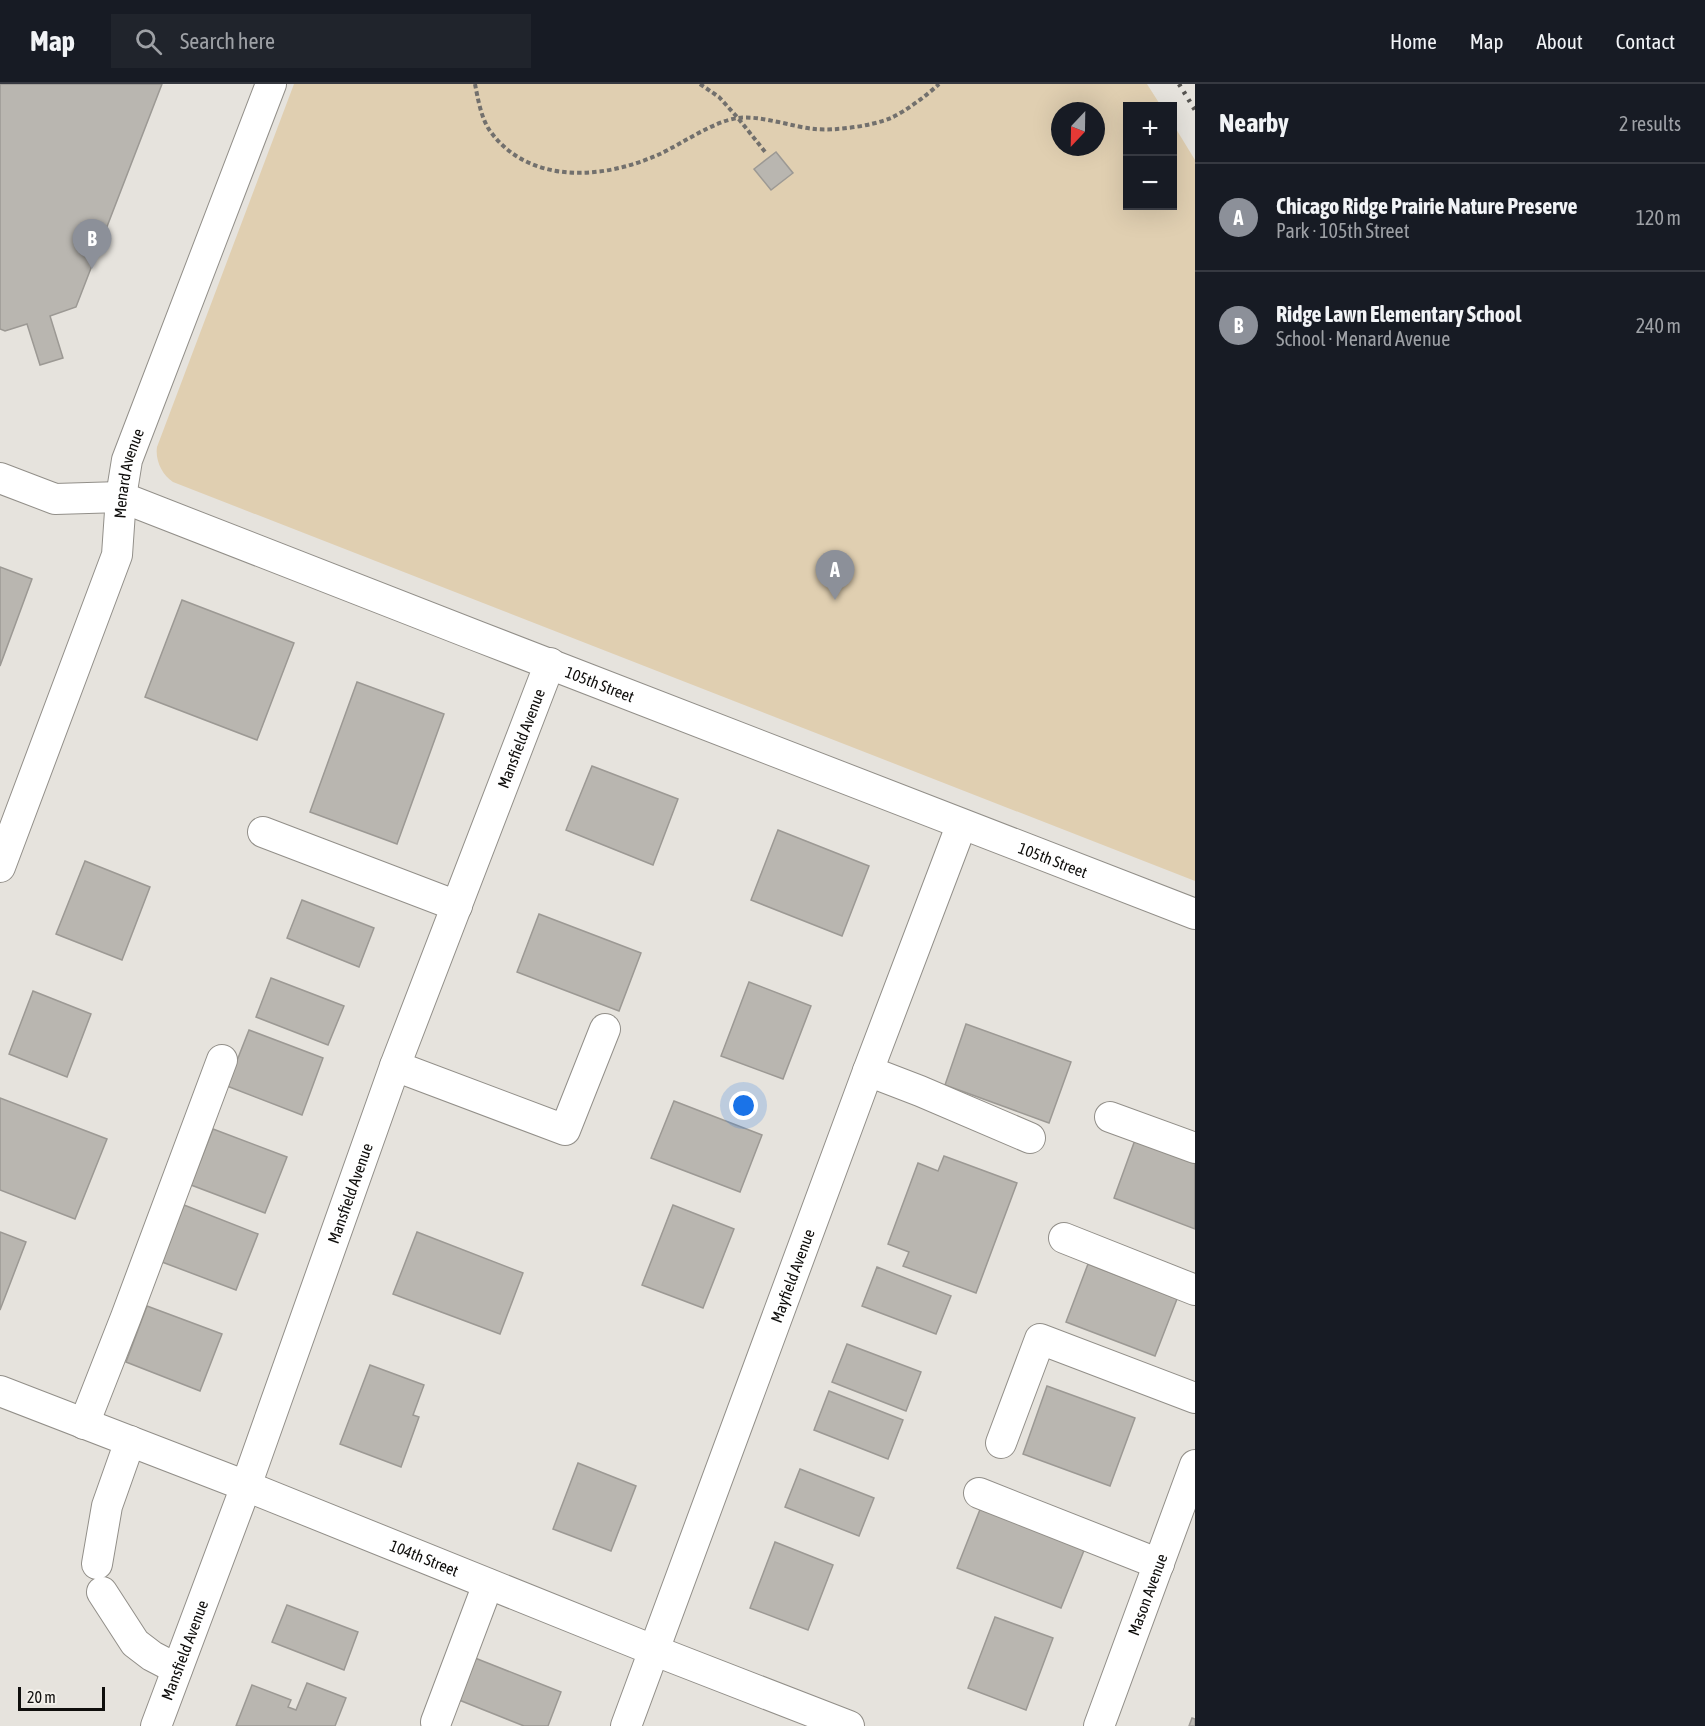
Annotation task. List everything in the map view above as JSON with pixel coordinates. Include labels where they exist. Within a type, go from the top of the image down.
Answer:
[{"type":"street","name":"Menard Avenue","points":[[0,867],[117,555],[121,497],[127,460],[271,84]]},
{"type":"street","name":"105th Street","points":[[0,478],[55,500],[121,497],[550,663],[961,826],[1195,914]]},
{"type":"street","name":"Mansfield Avenue","points":[[156,1726],[246,1485],[395,1066],[550,663]]},
{"type":"street","name":"Mayfield Avenue","points":[[626,1726],[961,826]]},
{"type":"street","points":[[263,832],[457,906]]},
{"type":"street","points":[[395,1066],[565,1130],[605,1029]]},
{"type":"street","points":[[84,1424],[222,1060]]},
{"type":"street","points":[[868,1071],[1030,1137]]},
{"type":"street","points":[[1110,1117],[1195,1148]]},
{"type":"street","points":[[1064,1238],[1195,1290]]},
{"type":"street","points":[[1001,1443],[1040,1339],[1195,1398]]},
{"type":"street","name":"104th Street","points":[[0,1391],[246,1485],[653,1650],[815,1720],[849,1726]]},
{"type":"street","points":[[130,1442],[107,1506],[100,1578],[135,1643],[152,1656],[177,1669]]},
{"type":"street","name":"Mason Avenue","points":[[1099,1726],[1195,1465]]},
{"type":"street","points":[[979,1493],[1159,1564]]},
{"type":"street","points":[[436,1722],[488,1584]]},
{"type":"path","points":[[475,84],[489,129],[506,150],[532,164],[557,172],[589,174],[622,169],[659,154],[719,124],[738,118],[766,120],[815,129],[843,129],[890,118],[918,101],[939,84]]},
{"type":"path","points":[[700,84],[719,98],[766,153]]},
{"type":"shaded area","points":[[294,84],[1147,84],[1158,102],[1123,102],[1123,210],[1177,210],[1177,131],[1195,160],[1195,881],[173,482],[160,467],[157,447]]},
{"type":"building","points":[[0,84],[162,84],[76,307],[50,316],[63,358],[40,365],[27,324],[5,331],[0,329]]},
{"type":"building","points":[[776,152],[793,173],[771,190],[754,169]]},
{"type":"building","points":[[0,567],[32,579],[0,666]]},
{"type":"building","points":[[182,600],[294,643],[257,740],[145,697]]},
{"type":"building","points":[[357,682],[444,714],[397,844],[310,812]]},
{"type":"building","points":[[592,766],[678,799],[653,865],[566,830]]},
{"type":"building","points":[[778,830],[869,866],[842,936],[751,900]]},
{"type":"building","points":[[85,861],[150,887],[122,960],[56,934]]},
{"type":"building","points":[[302,900],[374,928],[359,967],[287,938]]},
{"type":"building","points":[[539,914],[641,953],[619,1011],[517,972]]},
{"type":"building","points":[[271,978],[344,1006],[328,1045],[256,1017]]},
{"type":"building","points":[[749,982],[811,1006],[783,1079],[721,1056]]},
{"type":"building","points":[[33,991],[91,1014],[67,1077],[9,1054]]},
{"type":"building","points":[[966,1024],[1071,1062],[1049,1123],[945,1085]]},
{"type":"building","points":[[249,1030],[323,1058],[302,1115],[227,1086]]},
{"type":"building","points":[[0,1098],[107,1139],[75,1219],[0,1190]]},
{"type":"building","points":[[674,1101],[762,1135],[740,1192],[651,1158]]},
{"type":"building","points":[[213,1129],[287,1157],[265,1213],[191,1185]]},
{"type":"building","points":[[1135,1140],[1195,1163],[1195,1229],[1114,1198]]},
{"type":"building","points":[[944,1156],[1017,1183],[976,1293],[903,1266],[909,1252],[888,1244],[918,1163],[938,1171]]},
{"type":"building","points":[[184,1205],[258,1234],[236,1290],[162,1262]]},
{"type":"building","points":[[673,1205],[734,1229],[703,1308],[642,1285]]},
{"type":"building","points":[[0,1232],[26,1242],[0,1310]]},
{"type":"building","points":[[417,1232],[523,1273],[500,1334],[393,1294]]},
{"type":"building","points":[[1088,1264],[1177,1299],[1155,1356],[1066,1322]]},
{"type":"building","points":[[877,1267],[951,1296],[936,1334],[862,1306]]},
{"type":"building","points":[[147,1306],[222,1334],[200,1391],[126,1362]]},
{"type":"building","points":[[847,1344],[921,1372],[906,1411],[832,1382]]},
{"type":"building","points":[[370,1365],[424,1385],[413,1415],[419,1417],[401,1467],[340,1444]]},
{"type":"building","points":[[1047,1386],[1135,1418],[1110,1486],[1023,1454]]},
{"type":"building","points":[[829,1391],[903,1420],[888,1459],[814,1430]]},
{"type":"building","points":[[578,1463],[636,1486],[611,1551],[553,1529]]},
{"type":"building","points":[[800,1469],[874,1498],[859,1536],[785,1507]]},
{"type":"building","points":[[981,1507],[1085,1548],[1061,1608],[957,1568]]},
{"type":"building","points":[[775,1542],[833,1565],[808,1630],[750,1608]]},
{"type":"building","points":[[287,1605],[358,1632],[344,1670],[272,1642]]},
{"type":"building","points":[[995,1617],[1053,1638],[1026,1710],[968,1688]]},
{"type":"building","points":[[475,1658],[561,1692],[548,1726],[524,1726],[459,1700]]},
{"type":"building","points":[[307,1683],[346,1698],[335,1726],[236,1726],[252,1685],[291,1700],[288,1707],[296,1710]]},
{"type":"building","points":[[1192,1718],[1195,1719],[1195,1726],[1189,1726]]},
{"type":"railway","points":[[1179,84],[1195,110]]},
{"type":"place","name":"Ridge Lawn Elementary School","points":[[92,269]]},
{"type":"place","name":"Chicago Ridge Prairie Nature Preserve","points":[[835,600]]}]
